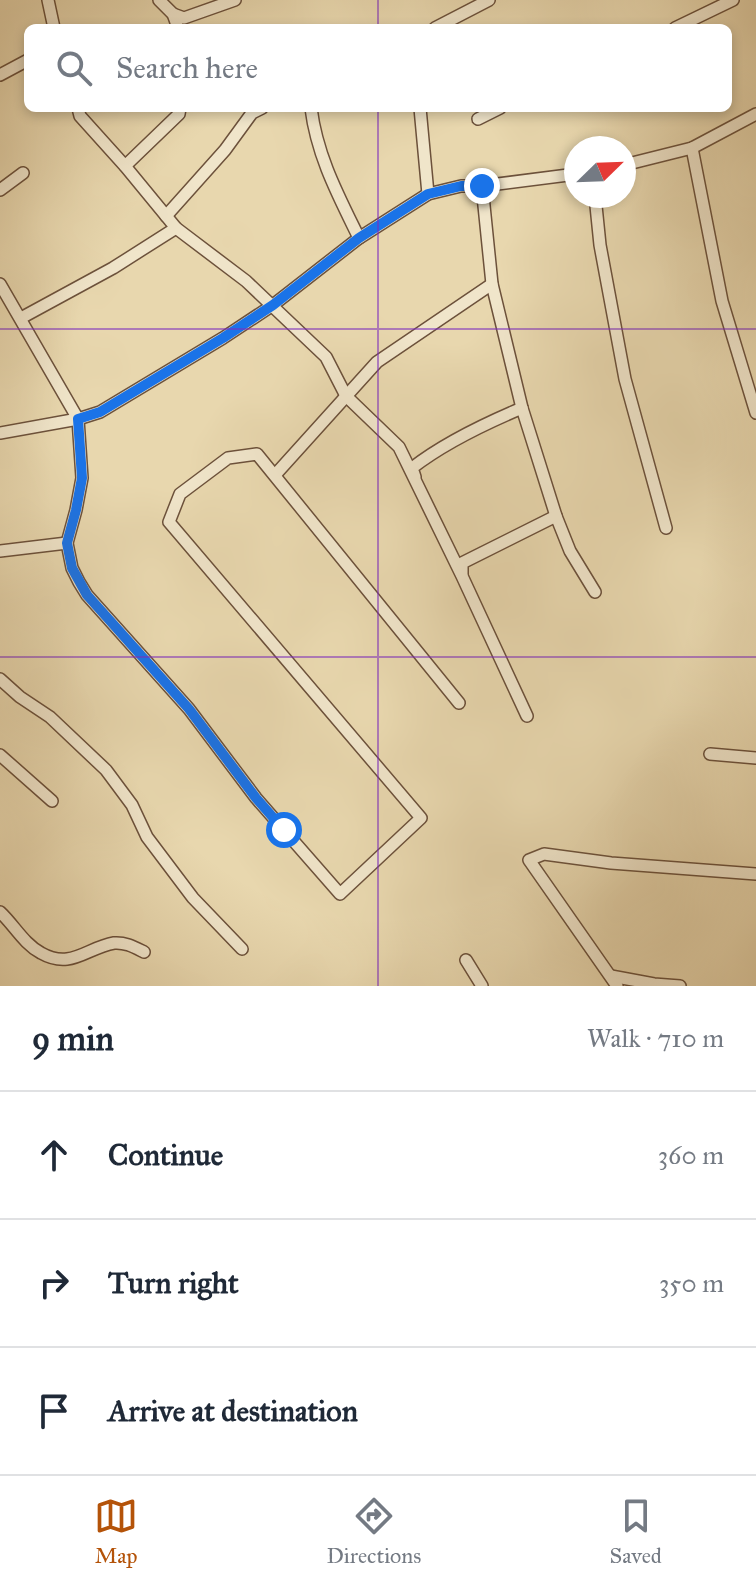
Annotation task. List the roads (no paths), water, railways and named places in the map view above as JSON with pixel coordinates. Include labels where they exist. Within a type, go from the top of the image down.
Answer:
[{"type":"street","points":[[48,0],[53,24]]},
{"type":"street","points":[[159,0],[173,14],[184,18],[235,0]]},
{"type":"street","points":[[443,24],[489,0]]},
{"type":"street","points":[[683,24],[733,0]]},
{"type":"street","points":[[173,14],[177,24]]},
{"type":"street","points":[[0,75],[24,62]]},
{"type":"street","points":[[79,112],[176,228],[246,281],[326,357],[346,396],[399,447],[527,716]]},
{"type":"street","points":[[125,166],[179,112]]},
{"type":"street","points":[[166,216],[225,150],[254,112]]},
{"type":"street","points":[[311,112],[324,166],[359,238]]},
{"type":"street","points":[[420,112],[428,194]]},
{"type":"street","points":[[478,119],[492,112]]},
{"type":"street","points":[[636,162],[692,148],[756,114]]},
{"type":"street","points":[[692,148],[722,301],[756,413]]},
{"type":"street","points":[[0,190],[23,173]]},
{"type":"street","points":[[0,433],[100,412],[273,305],[359,238],[428,194],[461,186],[564,176]]},
{"type":"street","points":[[482,186],[492,284],[522,408],[556,516],[570,551],[595,592]]},
{"type":"street","points":[[596,208],[600,245],[625,379],[666,528]]},
{"type":"street","points":[[21,318],[113,268],[176,228]]},
{"type":"street","points":[[0,284],[78,419],[82,478],[67,543],[72,568],[87,595],[189,709],[256,798],[340,894],[421,818],[169,522],[180,494],[228,458],[257,454],[459,703]]},
{"type":"street","points":[[275,475],[377,362],[492,284]]},
{"type":"street","points":[[415,481],[412,468],[422,460],[522,408]]},
{"type":"street","points":[[462,576],[462,563],[556,516]]},
{"type":"street","points":[[0,551],[67,543]]},
{"type":"street","points":[[0,679],[50,717],[106,770],[132,805],[147,837],[193,898],[242,949]]},
{"type":"street","points":[[710,754],[756,758]]},
{"type":"street","points":[[0,755],[52,801]]},
{"type":"street","points":[[680,986],[614,981],[529,860],[544,854],[611,863],[756,874]]},
{"type":"street","points":[[0,912],[28,945],[56,959],[66,960],[113,943],[125,943],[144,952]]},
{"type":"street","points":[[466,960],[482,986]]}]
